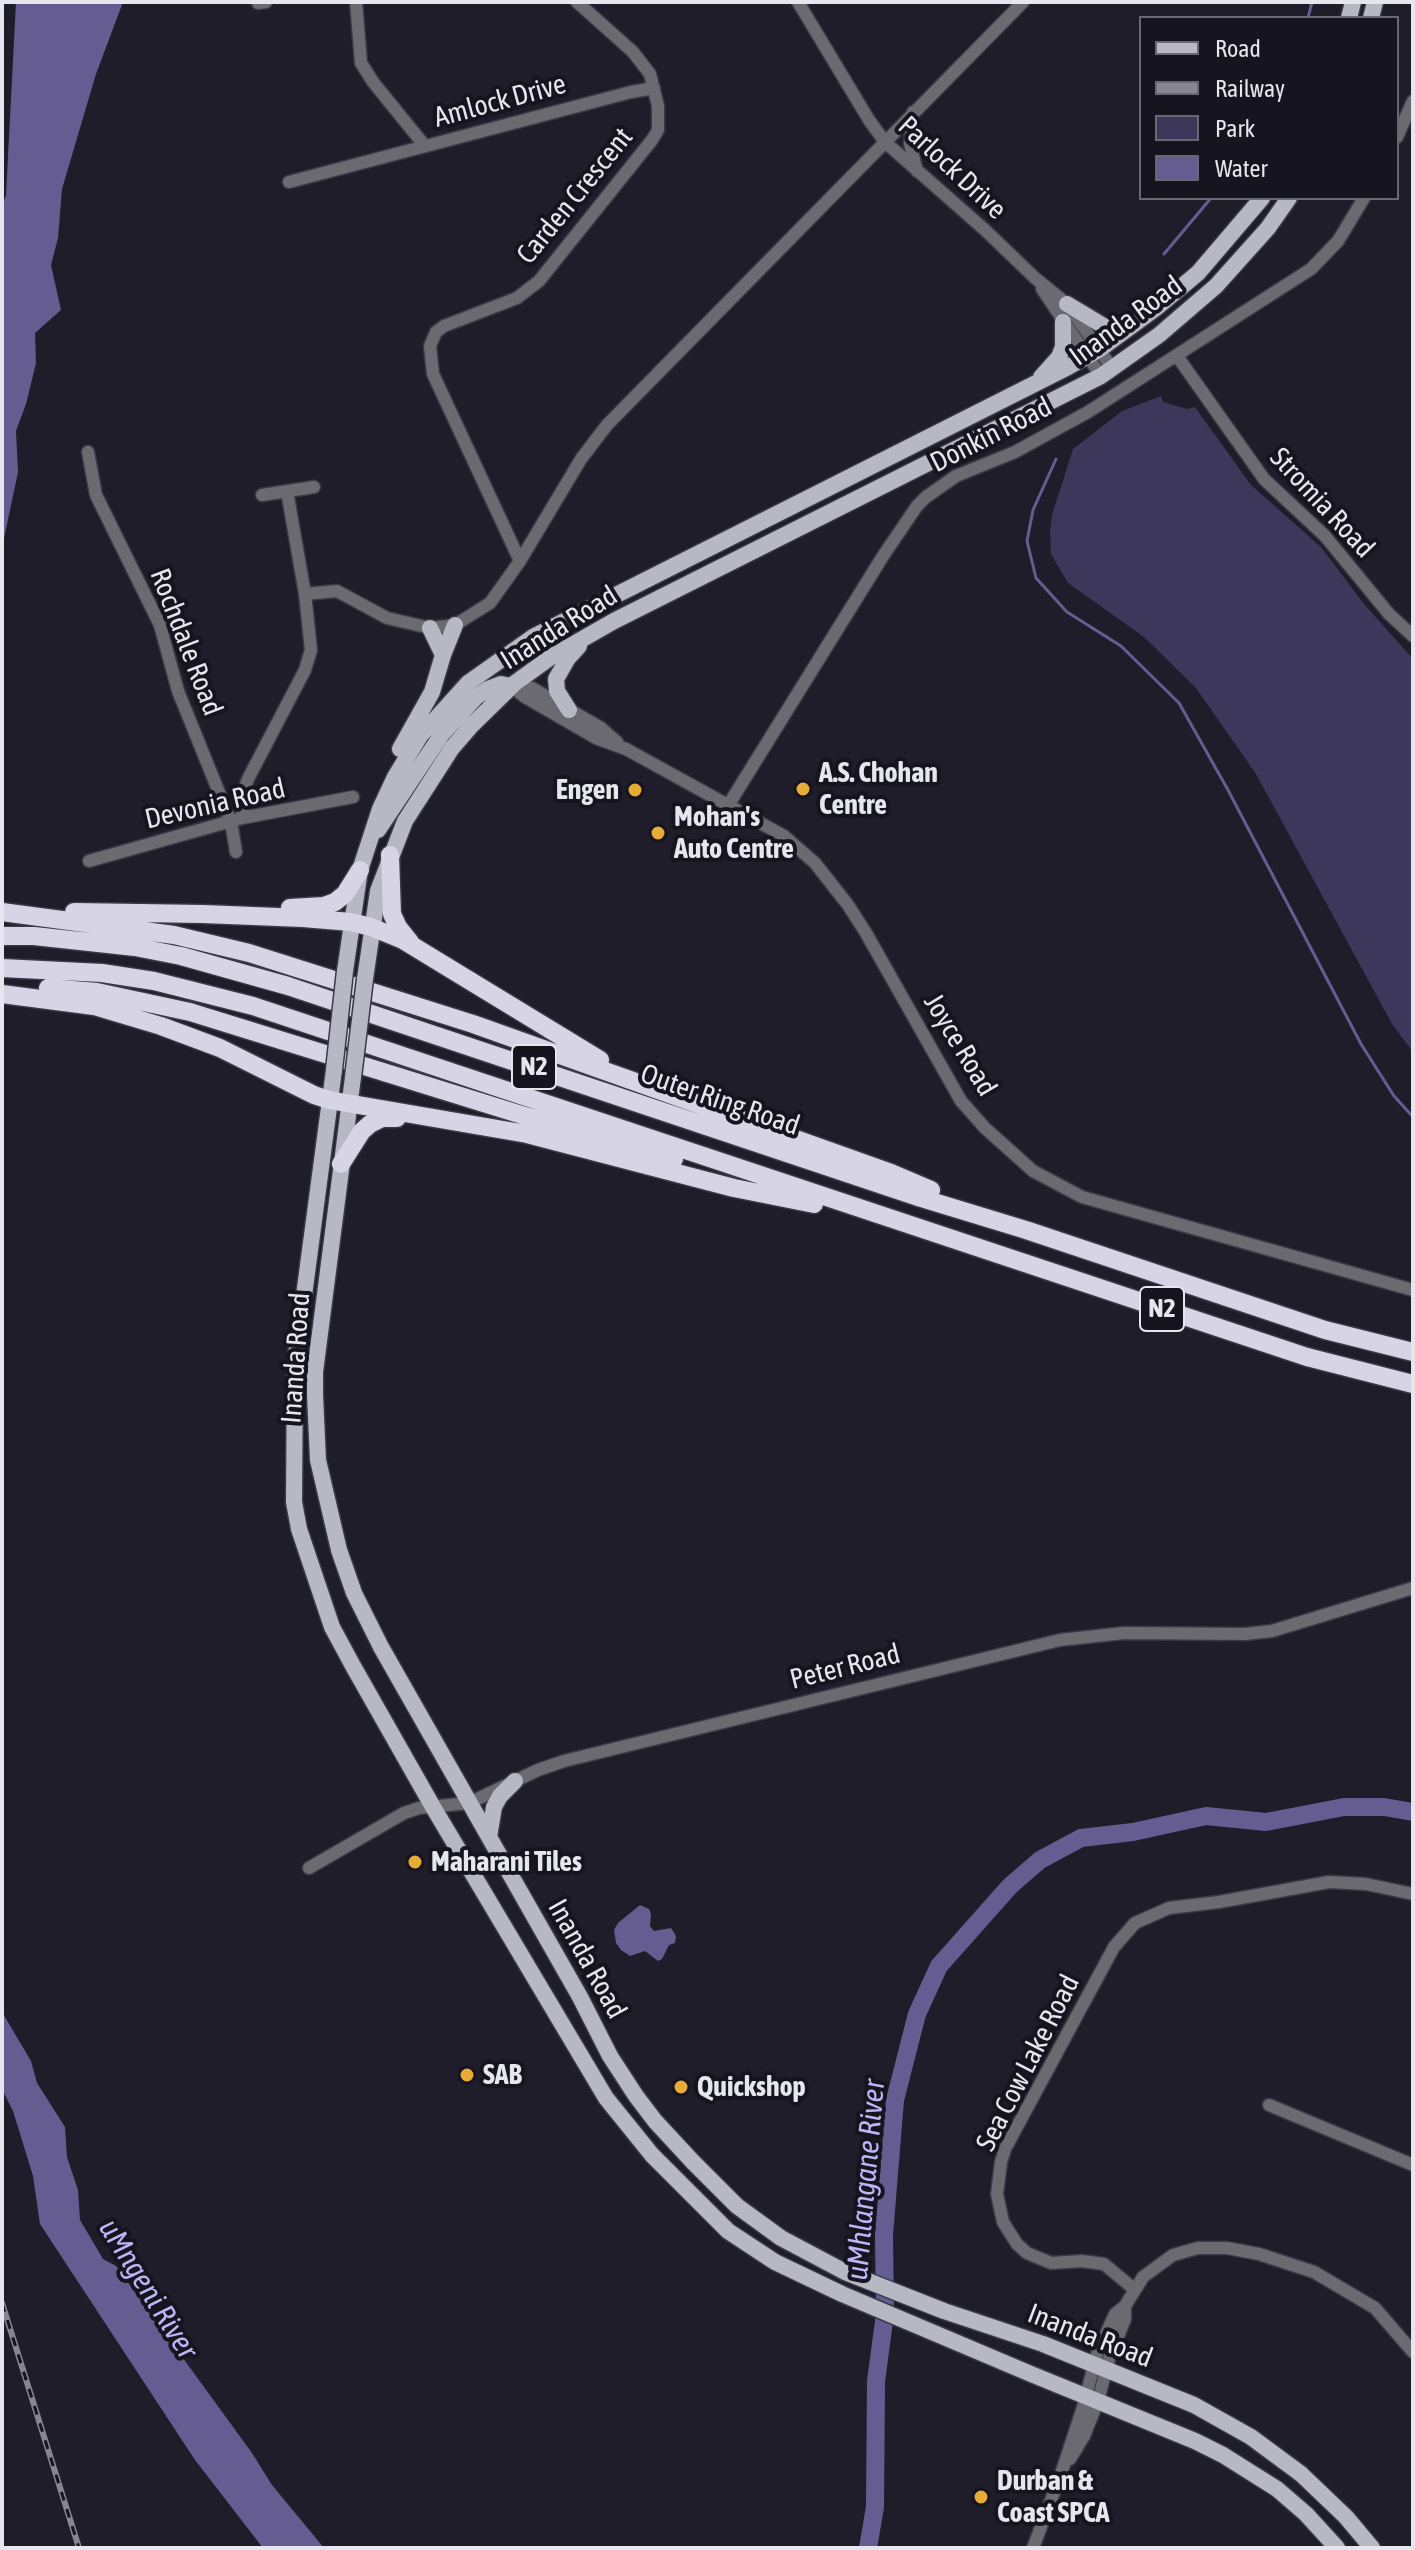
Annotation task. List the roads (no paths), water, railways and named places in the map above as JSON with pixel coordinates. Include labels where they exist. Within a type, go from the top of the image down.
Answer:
[{"type":"highway","points":[[390,855],[392,914],[404,936],[419,950]]},
{"type":"highway","points":[[203,914],[324,906],[345,894],[360,870]]},
{"type":"highway","points":[[2,911],[174,935],[249,953],[473,1024],[891,1173],[1026,1230]]},
{"type":"highway","points":[[35,914],[203,914],[351,922],[371,927],[419,950],[644,1085]]},
{"type":"highway","name":"Outer Ring Road","points":[[2,936],[34,936],[135,947],[181,956],[288,986],[1325,1330],[1413,1352]]},
{"type":"highway","name":"Outer Ring Road","points":[[2,968],[33,984],[102,973],[154,981],[253,1006],[1307,1357],[1413,1384]]},
{"type":"highway","points":[[33,984],[191,1035],[329,1100],[527,1134],[734,1188],[914,1228]]},
{"type":"highway","points":[[2,992],[33,984],[97,992],[190,1012],[806,1202]]},
{"type":"highway","points":[[341,1164],[354,1134],[382,1118],[424,1117]]},
{"type":"main road","name":"Inanda Road","points":[[1260,200],[1210,260],[1141,320],[1094,352],[514,648],[468,683],[420,736],[395,777],[369,840],[351,922],[295,1374],[294,1502],[299,1529],[332,1627],[433,1807],[592,2074],[622,2120],[652,2155],[728,2231],[775,2262],[842,2294],[1195,2441],[1277,2489],[1306,2514],[1337,2548]]},
{"type":"main road","name":"Inanda Road","points":[[354,1134],[349,1105],[378,891],[405,821],[432,776],[471,726],[511,686],[551,657],[588,636],[1107,372],[1159,335],[1216,286],[1268,228],[1288,200]]},
{"type":"main road","points":[[1067,304],[1107,328],[1141,320]]},
{"type":"main road","points":[[1034,384],[1059,357],[1065,337],[1063,322]]},
{"type":"main road","points":[[369,840],[368,827],[383,783],[432,692],[455,625]]},
{"type":"main road","points":[[430,628],[443,655]]},
{"type":"main road","points":[[569,710],[557,691],[556,679],[568,658],[588,636]]},
{"type":"main road","points":[[369,840],[384,823],[414,772],[442,734],[476,697],[501,684],[511,686],[507,668],[514,648]]},
{"type":"main road","name":"Inanda Road","points":[[341,1164],[315,1372],[315,1427],[327,1507],[354,1593],[381,1647],[610,2056],[655,2121],[737,2206],[781,2238],[845,2272],[944,2311],[1043,2344],[1194,2405],[1251,2437],[1321,2492],[1372,2548]]},
{"type":"main road","points":[[489,1837],[494,1807],[515,1781]]},
{"type":"street","points":[[258,3],[266,2]]},
{"type":"street","name":"Amlock Drive","points":[[356,2],[361,63],[425,146],[654,88]]},
{"type":"street","name":"Carden Crescent","points":[[520,561],[433,374],[430,346],[436,332],[444,326],[517,298],[539,281],[658,130],[659,118],[650,74],[633,52],[577,2]]},
{"type":"street","name":"Parlock Drive","points":[[798,2],[885,142],[1067,304],[1107,372]]},
{"type":"street","points":[[305,594],[337,591],[387,618],[430,628],[455,625],[490,603],[520,561],[581,459],[607,425],[1023,2]]},
{"type":"street","points":[[1399,132],[1413,101]]},
{"type":"street","points":[[913,112],[910,144],[917,171]]},
{"type":"street","points":[[289,182],[425,146]]},
{"type":"street","name":"Donkin Road","points":[[729,804],[883,556],[926,497],[956,476],[1044,438],[1311,269],[1338,241],[1363,200]]},
{"type":"street","name":"Parlock Drive","points":[[1035,278],[1063,322],[1094,352]]},
{"type":"street","name":"Stromia Road","points":[[1177,356],[1264,479],[1325,536],[1389,614],[1413,636]]},
{"type":"street","name":"Rochdale Road","points":[[88,452],[96,495],[160,625],[178,691],[236,820],[236,852]]},
{"type":"street","points":[[262,495],[314,487]]},
{"type":"street","points":[[236,820],[249,777],[310,656],[305,594],[287,491]]},
{"type":"street","name":"Joyce Road","points":[[511,686],[532,688],[601,728],[626,749]]},
{"type":"street","name":"Joyce Road","points":[[511,686],[596,738],[626,749],[784,836],[815,863],[866,933],[961,1101],[985,1128],[1033,1171],[1082,1197],[1413,1290]]},
{"type":"street","name":"Devonia Road","points":[[89,861],[236,820],[353,797]]},
{"type":"street","name":"Peter Road","points":[[309,1868],[404,1813],[419,1808],[469,1803],[564,1761],[1060,1640],[1124,1633],[1245,1634],[1272,1631],[1413,1588]]},
{"type":"street","name":"Sea Cow Lake Road","points":[[1134,2289],[1104,2264],[1082,2261],[1051,2263],[1027,2253],[1003,2222],[997,2194],[1001,2162],[1019,2122],[1114,1947],[1135,1923],[1169,1908],[1345,1881],[1413,1894]]},
{"type":"street","points":[[1269,2105],[1413,2165]]},
{"type":"street","points":[[1033,2548],[1092,2399],[1101,2367],[1125,2319],[1125,2306],[1143,2277],[1162,2262],[1185,2251],[1227,2248],[1259,2254],[1314,2272],[1362,2299],[1387,2321],[1413,2352]]},
{"type":"water","points":[[16,2],[123,2],[96,74],[62,189],[58,238],[51,265],[61,310],[35,333],[36,363],[16,431],[18,472],[2,548],[2,207],[6,195]]},
{"type":"water","points":[[640,1905],[649,1909],[650,1926],[654,1931],[671,1928],[676,1936],[675,1943],[669,1945],[658,1961],[645,1951],[630,1956],[616,1943],[614,1930],[618,1923]]},
{"type":"water","points":[[2,2012],[31,2061],[37,2083],[65,2127],[67,2157],[78,2190],[80,2220],[103,2259],[116,2266],[272,2485],[324,2548],[263,2548],[195,2460],[40,2224],[33,2176],[13,2111],[2,2089]]},
{"type":"waterway","points":[[1308,16],[1312,2]]},
{"type":"waterway","points":[[1164,254],[1209,200]]},
{"type":"waterway","points":[[1056,459],[1033,510],[1027,541],[1036,578],[1067,612],[1121,646],[1179,703],[1361,1044],[1394,1096],[1413,1117]]},
{"type":"waterway","name":"uMhlangane River","points":[[868,2548],[875,2507],[876,2381],[885,2314],[884,2235],[895,2100],[917,2014],[939,1966],[1010,1886],[1040,1860],[1081,1838],[1133,1832],[1206,1816],[1266,1822],[1344,1807],[1384,1807],[1413,1812]]},
{"type":"railway","points":[[2,2303],[79,2548]]},
{"type":"place","name":"A.S. Chohan Centre","points":[[803,789]]},
{"type":"place","name":"Engen","points":[[635,790]]},
{"type":"place","name":"Mohan's Auto Centre","points":[[658,833]]},
{"type":"place","name":"Maharani Tiles","points":[[415,1862]]},
{"type":"place","name":"SAB","points":[[467,2075]]},
{"type":"place","name":"Quickshop","points":[[681,2087]]},
{"type":"place","name":"Durban & Coast SPCA","points":[[981,2497]]},
{"type":"water label","name":"uMngeni River","points":[[148,2289]]}]
